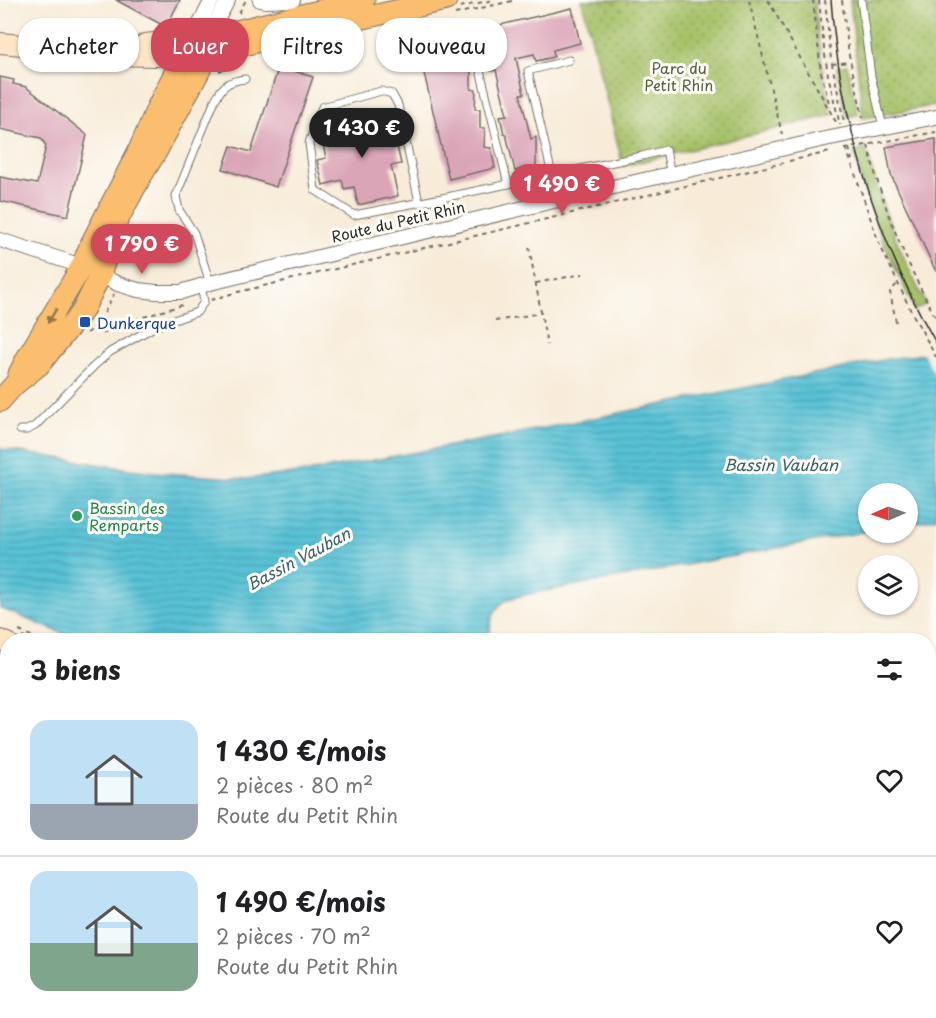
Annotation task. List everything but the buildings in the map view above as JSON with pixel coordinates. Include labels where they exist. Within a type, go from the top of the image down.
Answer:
[{"type":"main road","points":[[249,33],[364,0]]},
{"type":"main road","points":[[249,39],[331,25],[446,0]]},
{"type":"main road","points":[[0,43],[76,50],[151,48]]},
{"type":"main road","points":[[91,271],[90,246],[140,148],[158,106],[182,72]]},
{"type":"main road","points":[[7,393],[27,358],[91,271],[199,72]]},
{"type":"street","points":[[207,18],[212,0]]},
{"type":"street","points":[[217,18],[228,0]]},
{"type":"street","points":[[260,0],[293,0]]},
{"type":"street","name":"Route du Petit Rhin","points":[[0,240],[91,271],[118,284],[138,290],[181,292],[206,284],[591,192],[936,117]]},
{"type":"lane","points":[[861,0],[871,76],[883,127]]},
{"type":"lane","points":[[552,175],[528,70],[569,60]]},
{"type":"lane","points":[[481,72],[508,184]]},
{"type":"lane","points":[[20,430],[27,430],[35,426],[110,352],[154,327],[197,312],[204,302],[206,284],[194,232],[179,210],[176,196],[222,88],[233,81],[245,80]]},
{"type":"lane","points":[[419,202],[398,105],[392,94],[381,90],[322,107],[309,142],[315,190],[354,215],[419,202],[552,175],[666,150],[671,175]]},
{"type":"path","points":[[749,0],[782,134]]},
{"type":"path","points":[[768,0],[844,136]]},
{"type":"path","points":[[813,0],[821,72],[831,113]]},
{"type":"path","points":[[819,0],[828,75],[868,214],[898,284],[936,357]]},
{"type":"path","points":[[825,0],[832,64],[844,136]]},
{"type":"path","points":[[842,0],[849,55],[863,118]]},
{"type":"path","points":[[832,64],[851,62]]},
{"type":"path","points":[[102,334],[131,321],[190,303],[204,302],[518,225],[844,136],[868,145],[936,132]]},
{"type":"path","points":[[868,145],[896,237],[936,318]]},
{"type":"path","points":[[529,247],[547,345]]},
{"type":"path","points":[[536,283],[583,274]]},
{"type":"path","points":[[896,322],[890,292],[898,284]]},
{"type":"path","points":[[495,321],[541,313]]},
{"type":"green space","name":"Parc du Petit Rhin","points":[[582,0],[814,0],[821,58],[832,115],[623,166]]},
{"type":"green space","points":[[850,0],[936,0],[936,105],[863,118]]},
{"type":"green space","points":[[847,65],[858,114],[847,117],[837,67]]},
{"type":"green space","points":[[866,149],[892,228],[926,304],[915,310],[882,239],[866,194],[854,152]]},
{"type":"water","name":"Bassin Vauban","points":[[936,352],[936,518],[918,522],[918,483],[858,483],[858,533],[512,598],[501,604],[494,613],[491,633],[62,633],[0,608],[0,449],[129,469],[246,479],[308,472],[510,435],[888,359]]},
{"type":"pier","points":[[936,349],[936,376],[922,351]]},
{"type":"tram line","points":[[831,0],[843,89],[864,177],[896,262],[936,343]]},
{"type":"place","name":"Dunkerque","points":[[85,322]]},
{"type":"place","name":"Bassin des Remparts","points":[[77,516]]}]
